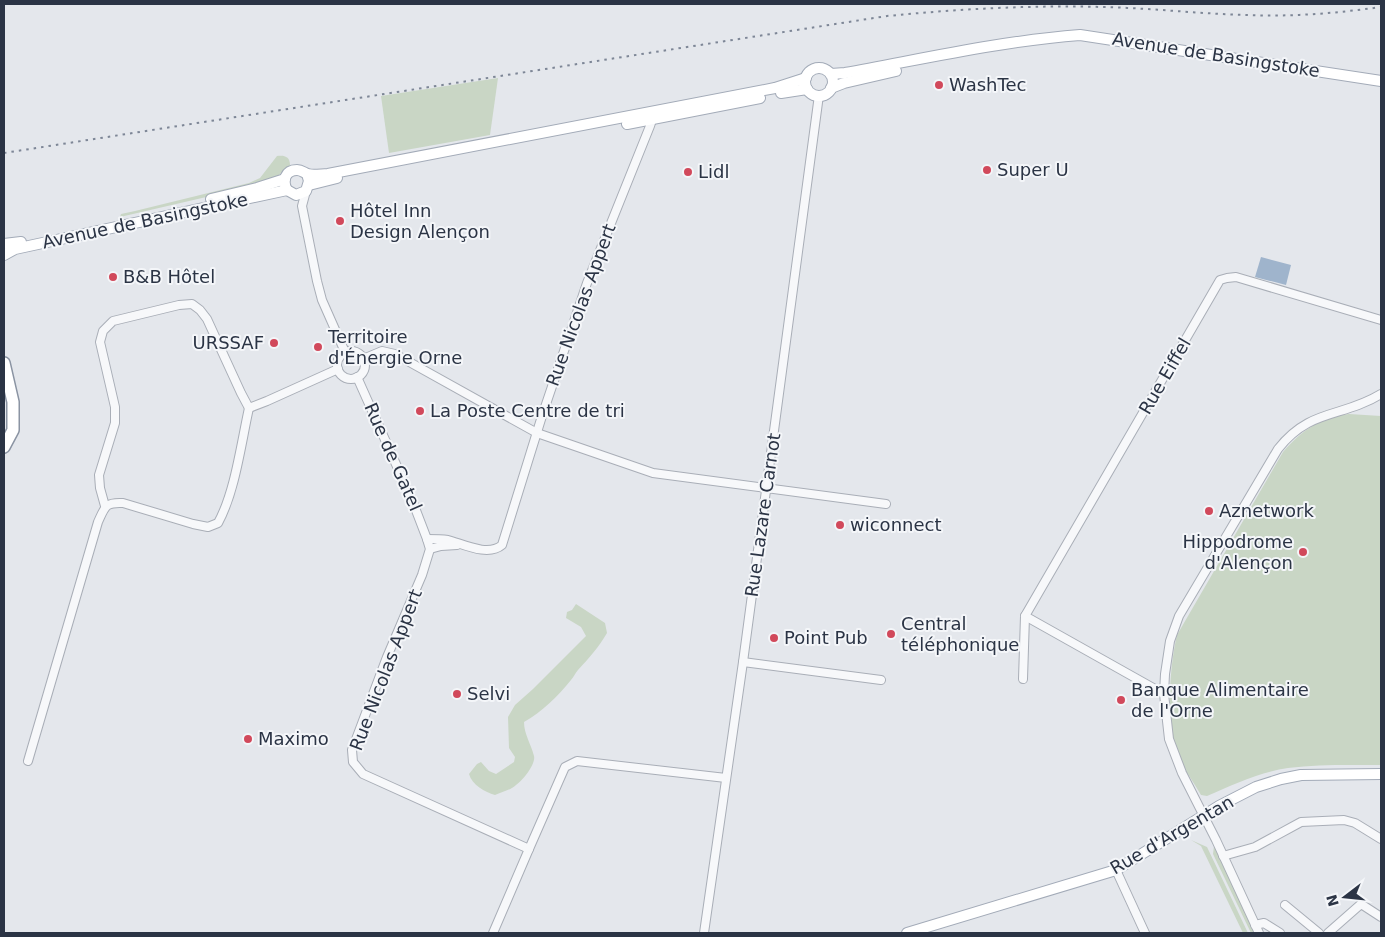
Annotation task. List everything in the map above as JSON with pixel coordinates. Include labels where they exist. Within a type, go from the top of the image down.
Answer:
[{"type":"highway","points":[[4,363],[13,402],[13,430],[4,447]]},
{"type":"highway","points":[[4,382],[8,402],[8,429],[4,438]]},
{"type":"main road","name":"Avenue de Basingstoke","points":[[831,74],[970,49],[1051,37],[1080,35],[1381,81]]},
{"type":"main road","name":"Avenue de Basingstoke","points":[[831,88],[895,71],[1051,37]]},
{"type":"main road","points":[[819,68],[828,71],[833,81],[831,88],[826,94],[819,95],[814,95],[806,84],[810,71],[819,68]]},
{"type":"main road","points":[[590,126],[338,178],[308,188],[300,194],[290,192],[284,183],[288,173],[295,170],[301,170],[307,174],[328,174],[590,126],[651,116],[775,88],[806,84]]},
{"type":"main road","points":[[307,174],[308,188]]},
{"type":"main road","name":"Avenue de Basingstoke","points":[[4,244],[99,226],[257,188],[285,179]]},
{"type":"main road","name":"Avenue de Basingstoke","points":[[4,255],[15,250],[290,192]]},
{"type":"main road","name":"Rue d'Argentan","points":[[907,933],[1116,870],[1203,816],[1256,787],[1301,775],[1381,774]]},
{"type":"street","name":"Rue Lazare Carnot","points":[[704,933],[743,662],[819,95]]},
{"type":"street","name":"Rue Nicolas Appert","points":[[529,849],[363,774],[353,762],[352,750],[387,657],[424,568],[430,549],[428,539],[446,540],[461,545],[490,550],[498,549],[502,545],[595,260],[651,116]]},
{"type":"street","points":[[302,206],[308,188]]},
{"type":"street","points":[[290,192],[302,206],[322,300],[345,352]]},
{"type":"street","name":"Rue Eiffel","points":[[1026,616],[1220,280],[1236,277],[1381,320]]},
{"type":"street","points":[[28,761],[98,522],[105,506],[98,475],[115,424],[115,407],[100,342],[103,331],[113,322],[179,305],[192,304],[207,319],[249,408],[230,494],[223,513],[218,523],[208,527],[123,503],[113,502],[105,506]]},
{"type":"street","points":[[345,352],[357,352],[363,359],[363,371],[357,377],[345,377],[338,369],[339,358],[345,352]]},
{"type":"street","points":[[363,359],[382,352],[396,354],[537,433],[653,473],[886,504]]},
{"type":"street","points":[[249,408],[267,402],[338,369]]},
{"type":"street","name":"Rue de Gatel","points":[[357,377],[428,539]]},
{"type":"street","points":[[1259,933],[1182,773],[1171,746],[1164,694],[1170,641],[1179,616],[1286,438],[1302,425],[1323,415],[1354,406],[1381,394]]},
{"type":"street","name":"Rue Nicolas Appert","points":[[430,549],[441,546],[461,545]]},
{"type":"street","points":[[1023,679],[1026,616],[1164,694]]},
{"type":"street","points":[[743,662],[881,680]]},
{"type":"street","points":[[493,933],[565,767],[571,763],[577,761],[726,778]]},
{"type":"street","points":[[1222,856],[1255,847],[1301,822],[1344,820],[1355,823],[1381,839]]},
{"type":"street","points":[[1116,870],[1145,933]]},
{"type":"street","points":[[1328,933],[1361,904],[1381,916]]},
{"type":"street","points":[[1285,905],[1320,933]]},
{"type":"street","points":[[1256,925],[1264,923],[1280,933]]},
{"type":"green space","points":[[498,78],[490,135],[389,153],[381,96]]},
{"type":"green space","points":[[277,156],[286,157],[290,165],[271,182],[120,217],[121,214],[249,183],[260,178]]},
{"type":"green space","name":"Hippodrome d'Alençon","points":[[1349,414],[1381,416],[1381,765],[1323,765],[1288,768],[1236,783],[1207,796],[1201,795],[1180,760],[1172,735],[1170,691],[1172,661],[1177,635],[1283,452],[1297,437],[1312,426]]},
{"type":"green space","points":[[576,604],[605,623],[607,633],[561,692],[543,709],[524,722],[525,731],[534,756],[531,767],[525,776],[514,787],[495,795],[479,788],[469,774],[477,764],[481,762],[489,771],[496,774],[514,762],[515,757],[509,748],[508,717],[515,705],[586,636],[581,627],[566,618],[567,612],[572,610]]},
{"type":"green space","points":[[1191,840],[1207,847],[1248,933],[1243,933],[1201,846]]},
{"type":"green space","points":[[1214,846],[1256,933],[1251,933],[1213,854]]},
{"type":"water","points":[[1261,257],[1291,265],[1286,285],[1255,277]]},
{"type":"railway","points":[[4,153],[887,16],[941,11],[1048,7],[1299,15],[1381,7]]},
{"type":"place","name":"WashTec","points":[[939,85]]},
{"type":"place","name":"Super U","points":[[987,170]]},
{"type":"place","name":"Lidl","points":[[688,172]]},
{"type":"place","name":"Hôtel Inn Design Alençon","points":[[340,221]]},
{"type":"place","name":"B&B Hôtel","points":[[113,277]]},
{"type":"place","name":"URSSAF","points":[[274,343]]},
{"type":"place","name":"Territoire d'Énergie Orne","points":[[318,347]]},
{"type":"place","name":"La Poste Centre de tri","points":[[420,411]]},
{"type":"place","name":"Aznetwork","points":[[1209,511]]},
{"type":"place","name":"wiconnect","points":[[840,525]]},
{"type":"place","name":"Hippodrome d'Alençon","points":[[1303,552]]},
{"type":"place","name":"Central téléphonique","points":[[891,634]]},
{"type":"place","name":"Point Pub","points":[[774,638]]},
{"type":"place","name":"Selvi","points":[[457,694]]},
{"type":"place","name":"Banque Alimentaire de l'Orne","points":[[1121,700]]},
{"type":"place","name":"Maximo","points":[[248,739]]}]
